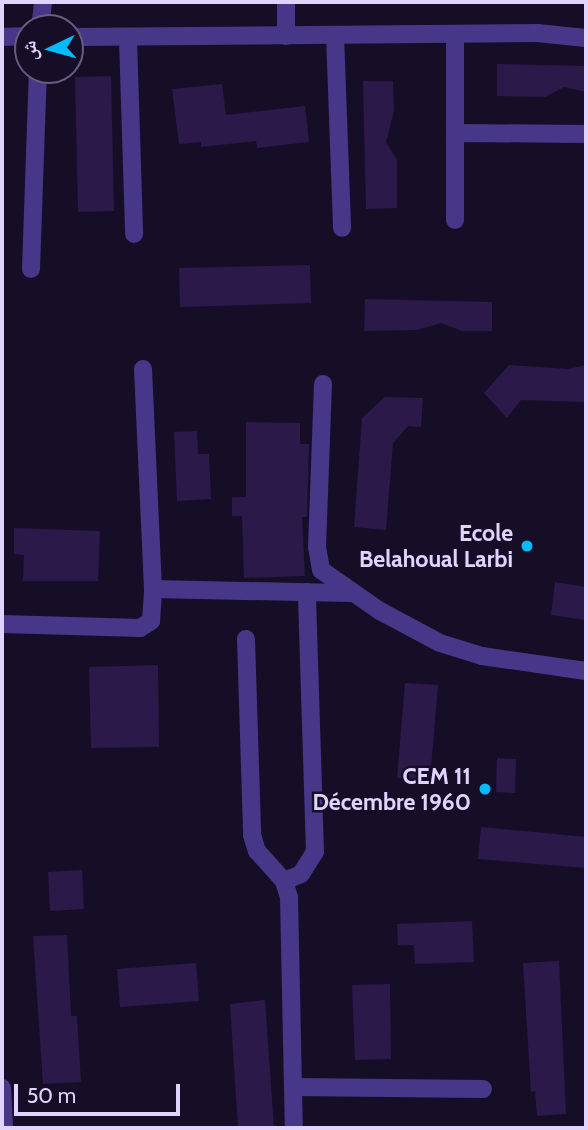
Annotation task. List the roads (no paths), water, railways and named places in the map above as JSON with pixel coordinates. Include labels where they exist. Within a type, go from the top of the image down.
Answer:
[{"type":"street","points":[[286,2],[286,36]]},
{"type":"street","points":[[84,37],[455,36],[537,33],[586,38]]},
{"type":"street","points":[[335,36],[342,228]]},
{"type":"street","points":[[455,36],[455,220]]},
{"type":"street","points":[[128,39],[135,234]]},
{"type":"street","points":[[31,269],[38,84]]},
{"type":"street","points":[[455,133],[586,134]]},
{"type":"street","points":[[2,624],[140,628],[151,621],[153,589],[143,369]]},
{"type":"street","points":[[323,384],[317,547],[321,570],[351,593],[440,643],[482,656],[586,671]]},
{"type":"street","points":[[153,589],[351,593]]},
{"type":"street","points":[[284,881],[301,874],[315,852],[307,592]]},
{"type":"street","points":[[246,639],[252,835],[257,851],[284,881],[289,897],[294,1128]]},
{"type":"street","points":[[2,1087],[4,1128]]},
{"type":"street","points":[[293,1087],[483,1088]]},
{"type":"place","name":"Ecole Belahoual Larbi","points":[[527,546]]},
{"type":"place","name":"CEM 11 Décembre 1960","points":[[485,789]]}]
